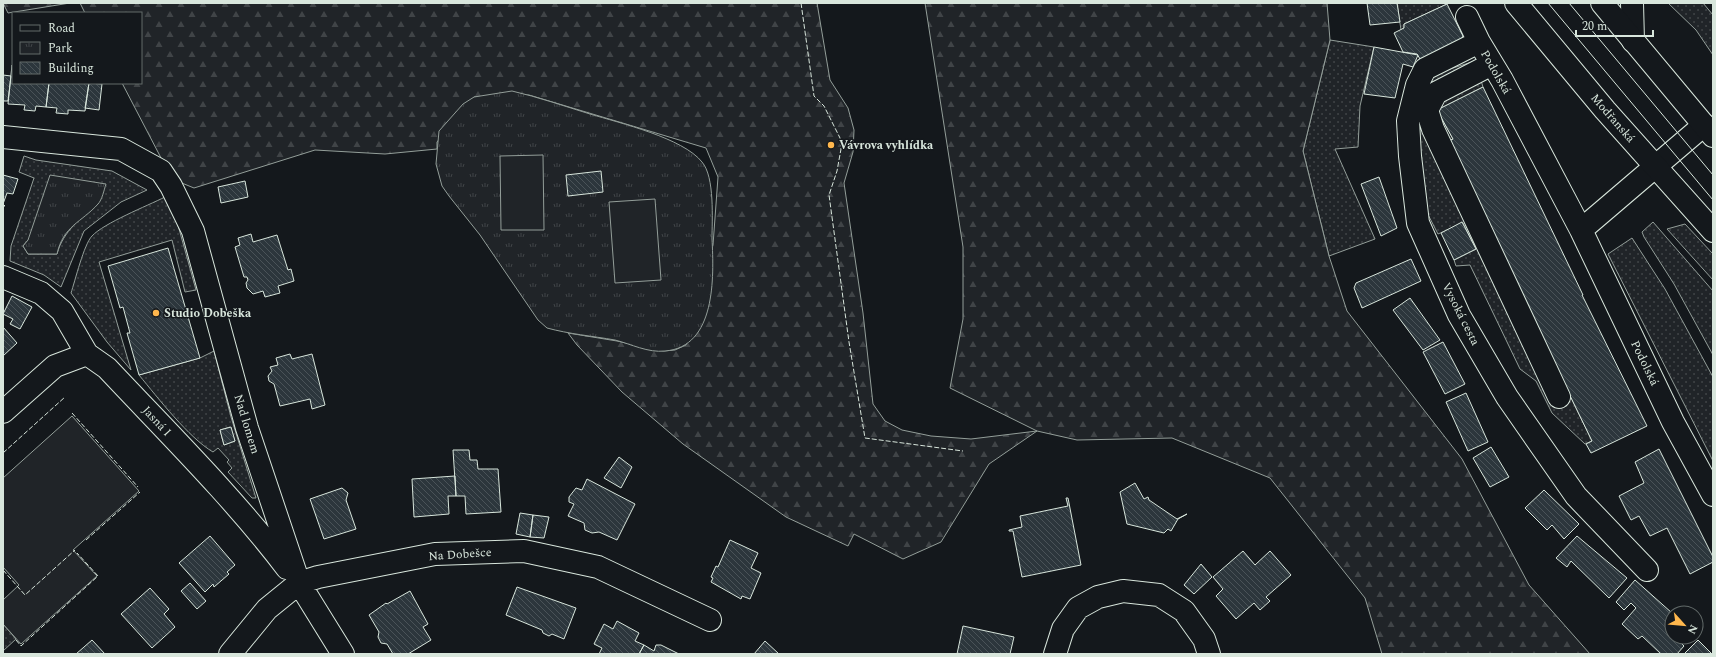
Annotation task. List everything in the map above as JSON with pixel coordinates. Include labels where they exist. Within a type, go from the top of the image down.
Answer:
[{"type":"street","name":"Modřanská","points":[[1516,3],[1655,167],[1713,231]]},
{"type":"street","points":[[1581,230],[1655,167],[1709,130],[1602,3]]},
{"type":"street","points":[[1632,3],[1633,41]]},
{"type":"street","name":"Podolská","points":[[1467,16],[1479,42],[1581,230],[1674,422],[1713,495]]},
{"type":"street","name":"Vysoká cesta","points":[[1479,42],[1425,69],[1416,85],[1408,121],[1410,156],[1418,223],[1459,315],[1507,397],[1576,496],[1647,570]]},
{"type":"street","points":[[1492,64],[1436,93],[1427,110],[1433,129],[1559,397]]},
{"type":"street","name":"Nad lomem","points":[[3,137],[121,150],[161,172],[171,186],[193,231],[247,428],[299,583],[342,654]]},
{"type":"street","name":"Jasná I","points":[[3,277],[41,293],[62,311],[87,354],[107,368],[259,530],[299,583]]},
{"type":"street","points":[[3,412],[55,366],[87,354]]},
{"type":"street","name":"Na Dobešce","points":[[230,654],[267,609],[299,583],[318,577],[435,554],[524,551],[598,567],[710,620]]},
{"type":"street","points":[[1055,654],[1063,629],[1078,608],[1098,597],[1123,591],[1159,595],[1184,611],[1204,639],[1209,654]]},
{"type":"green space","points":[[3,3],[70,3],[12,12],[8,13]]},
{"type":"green space","points":[[80,3],[817,3],[830,80],[848,108],[854,130],[853,152],[844,183],[863,313],[873,404],[885,421],[902,430],[931,436],[971,439],[1037,431],[989,464],[941,542],[903,559],[854,534],[848,546],[786,517],[683,444],[622,392],[577,345],[568,333],[617,341],[663,351],[675,350],[686,345],[713,245],[718,177],[706,148],[529,95],[474,97],[437,142],[437,149],[385,154],[315,150],[194,188],[172,179],[123,84],[142,84],[142,12],[84,12]]},
{"type":"green space","points":[[925,3],[1327,3],[1330,40],[1303,151],[1329,256],[1347,311],[1462,459],[1529,585],[1590,654],[1382,654],[1365,598],[1270,478],[1172,438],[1077,440],[1037,431],[950,388],[963,319],[963,247]]},
{"type":"green space","points":[[1397,3],[1447,4],[1404,24],[1404,28],[1401,30]]},
{"type":"green space","points":[[1668,3],[1703,3],[1713,15],[1713,55],[1696,30]]},
{"type":"green space","points":[[1330,40],[1374,47],[1360,106],[1358,147],[1335,149],[1375,239],[1329,256],[1303,151]]},
{"type":"green space","points":[[1475,61],[1483,87],[1437,110],[1453,139],[1447,141],[1592,441],[1585,444],[1552,413],[1536,381],[1520,369],[1470,265],[1456,266],[1454,260],[1476,249],[1463,223],[1438,234],[1404,168],[1431,75]]},
{"type":"green space","points":[[512,91],[650,132],[681,146],[693,153],[702,162],[706,169],[711,188],[713,272],[708,308],[703,324],[694,337],[682,347],[665,351],[652,351],[615,340],[547,328],[538,320],[480,235],[442,186],[436,164],[439,131],[463,104],[474,97]]},
{"type":"green space","points":[[543,155],[544,230],[501,230],[500,156]]},
{"type":"green space","points":[[24,156],[36,160],[112,171],[147,190],[121,202],[84,231],[61,287],[44,275],[10,261],[11,246],[34,178],[19,172]],"holes":[[[99,203],[68,231],[57,254],[28,254],[23,246],[28,240]]]},
{"type":"green space","points":[[50,175],[106,184],[99,202],[68,231],[57,254],[28,254],[23,246],[28,240]]},
{"type":"green space","points":[[165,197],[176,218],[196,290],[185,292],[172,240],[99,262],[131,370],[107,342],[71,293],[83,254],[92,236],[116,220]]},
{"type":"green space","points":[[655,199],[661,280],[615,283],[609,202]]},
{"type":"green space","points":[[1653,222],[1713,291],[1713,355],[1674,284],[1644,237],[1642,232]]},
{"type":"green space","points":[[1685,224],[1713,254],[1713,280],[1667,229]]},
{"type":"green space","points":[[1632,238],[1665,289],[1713,377],[1713,461],[1608,254]]},
{"type":"green space","points":[[214,351],[231,417],[256,498],[252,498],[228,472],[232,468],[227,462],[229,460],[218,448],[213,452],[184,428],[139,375],[200,358]],"holes":[[[230,427],[235,441],[224,445],[220,430]]]},
{"type":"green space","points":[[72,416],[139,491],[73,550],[97,576],[21,644],[3,624],[3,600],[19,585],[3,567],[3,478]]},
{"type":"green space","points":[[3,624],[16,639],[3,651]]},
{"type":"building","points":[[1367,3],[1397,3],[1400,22],[1370,25]]},
{"type":"building","points":[[1447,4],[1463,36],[1459,44],[1420,59],[1417,54],[1403,52],[1394,33],[1404,28],[1404,24]]},
{"type":"building","points":[[1374,47],[1418,55],[1413,67],[1403,64],[1395,98],[1364,94]]},
{"type":"building","points":[[12,65],[12,84],[49,84],[46,107],[36,106],[35,111],[24,110],[25,105],[8,104]]},
{"type":"building","points":[[3,75],[11,76],[8,101],[3,101]]},
{"type":"building","points":[[49,84],[89,84],[85,111],[68,110],[68,114],[56,113],[57,108],[46,107]]},
{"type":"building","points":[[89,84],[102,84],[99,110],[85,108]]},
{"type":"building","points":[[1483,87],[1582,295],[1647,426],[1591,453],[1586,444],[1592,441],[1447,142],[1453,139],[1437,110]]},
{"type":"building","points":[[601,171],[603,192],[568,196],[566,175]]},
{"type":"building","points":[[3,175],[18,179],[13,194],[7,193],[3,204]]},
{"type":"building","points":[[1379,177],[1397,228],[1381,236],[1361,184]]},
{"type":"building","points":[[245,181],[248,197],[221,203],[218,187]]},
{"type":"building","points":[[1462,222],[1476,249],[1454,260],[1441,233]]},
{"type":"building","points":[[251,234],[253,242],[277,235],[288,270],[291,269],[294,281],[278,286],[280,293],[265,297],[263,291],[253,294],[247,288],[246,283],[248,280],[247,277],[244,277],[235,247],[240,245],[238,238]]},
{"type":"building","name":"Studio Dobeška","points":[[168,248],[200,358],[139,375],[127,333],[130,333],[123,307],[120,308],[108,266]]},
{"type":"building","points":[[1411,259],[1421,281],[1362,308],[1354,288],[1356,283]]},
{"type":"building","points":[[12,296],[32,307],[20,329],[10,324],[13,319],[3,314]]},
{"type":"building","points":[[1410,298],[1440,340],[1423,350],[1393,310]]},
{"type":"building","points":[[3,327],[17,343],[3,356]]},
{"type":"building","points":[[1443,342],[1465,384],[1445,394],[1423,352]]},
{"type":"building","points":[[290,354],[292,359],[312,354],[325,405],[312,409],[310,399],[280,406],[274,384],[269,381],[268,376],[272,371],[270,367],[278,365],[276,358]]},
{"type":"building","points":[[1466,393],[1488,442],[1468,451],[1446,402]]},
{"type":"building","points":[[231,427],[235,441],[224,445],[220,430]]},
{"type":"building","points":[[1491,447],[1509,477],[1490,487],[1473,458]]},
{"type":"building","points":[[1659,449],[1713,557],[1713,562],[1690,574],[1667,528],[1650,536],[1639,516],[1631,520],[1619,496],[1644,483],[1635,462]]},
{"type":"building","points":[[453,450],[469,450],[470,460],[477,460],[478,469],[498,469],[501,512],[466,514],[465,496],[456,496]]},
{"type":"building","points":[[619,457],[632,467],[621,488],[604,478]]},
{"type":"building","points":[[455,476],[456,496],[448,496],[449,514],[414,517],[412,479]]},
{"type":"building","points":[[587,479],[635,504],[617,540],[599,532],[592,533],[585,530],[584,523],[568,516],[574,504],[569,502],[569,497],[576,488],[582,490]]},
{"type":"building","points":[[1135,483],[1144,499],[1148,497],[1149,500],[1177,519],[1187,514],[1178,519],[1171,531],[1168,529],[1164,533],[1127,524],[1120,492]]},
{"type":"building","points":[[342,488],[348,493],[346,500],[356,529],[324,539],[310,499]]},
{"type":"building","points":[[1544,490],[1579,524],[1564,539],[1552,525],[1547,530],[1525,508]]},
{"type":"building","points":[[1066,498],[1068,498],[1081,565],[1022,577],[1013,531],[1009,530],[1022,527],[1020,516],[1068,506]]},
{"type":"building","points":[[520,513],[533,515],[530,537],[516,534]]},
{"type":"building","points":[[533,515],[549,517],[544,538],[530,537]]},
{"type":"building","points":[[210,536],[235,565],[227,572],[229,574],[214,587],[213,584],[205,592],[179,563]]},
{"type":"building","points":[[1577,536],[1627,578],[1609,598],[1571,561],[1567,567],[1556,558]]},
{"type":"building","points":[[730,540],[758,553],[751,568],[761,573],[750,599],[742,596],[741,599],[711,582],[713,578],[711,577],[716,566],[718,567]]},
{"type":"building","points":[[1243,551],[1255,565],[1270,551],[1291,575],[1266,597],[1270,601],[1260,610],[1254,603],[1236,619],[1216,596],[1223,589],[1213,577]]},
{"type":"building","points":[[1201,564],[1212,577],[1194,594],[1184,585]]},
{"type":"building","points":[[1635,580],[1664,606],[1664,645],[1684,646],[1677,654],[1661,654],[1642,636],[1638,639],[1622,624],[1636,608],[1631,603],[1624,610],[1616,602]]},
{"type":"building","points":[[190,583],[206,601],[197,609],[181,591]]},
{"type":"building","points":[[517,587],[576,608],[564,639],[552,634],[549,636],[543,633],[542,630],[506,615]]},
{"type":"building","points":[[150,588],[169,609],[164,614],[175,627],[152,648],[121,614]]},
{"type":"building","points":[[410,591],[428,624],[423,627],[431,640],[408,654],[393,654],[387,644],[381,643],[378,637],[379,632],[369,615],[386,603],[387,604]]},
{"type":"building","points":[[617,621],[639,633],[635,641],[644,645],[639,654],[599,654],[602,648],[594,644],[604,624],[613,629]]},
{"type":"building","points":[[963,626],[1014,637],[1010,654],[957,654]]},
{"type":"building","points":[[92,640],[105,654],[76,654]]},
{"type":"building","points":[[765,641],[779,654],[754,654]]},
{"type":"building","points":[[644,645],[654,651],[656,645],[661,645],[679,654],[639,654]]},
{"type":"building","points":[[1693,645],[1703,645],[1712,654],[1684,654]]},
{"type":"tram line","points":[[1548,3],[1713,200]]},
{"type":"tram line","points":[[1569,3],[1713,175]]},
{"type":"fence","points":[[801,3],[814,96],[824,106],[840,138],[841,149],[837,171],[829,195],[849,342],[865,438],[963,451]]},
{"type":"fence","points":[[3,453],[65,397]]},
{"type":"fence","points":[[72,413],[138,487]]},
{"type":"fence","points":[[86,540],[140,492]]},
{"type":"fence","points":[[3,570],[25,595],[75,550]]},
{"type":"fence","points":[[16,640],[21,646],[98,576],[77,553]]},
{"type":"place","name":"Vávrova vyhlídka","points":[[831,145]]},
{"type":"place","name":"Studio Dobeška","points":[[156,313]]}]
